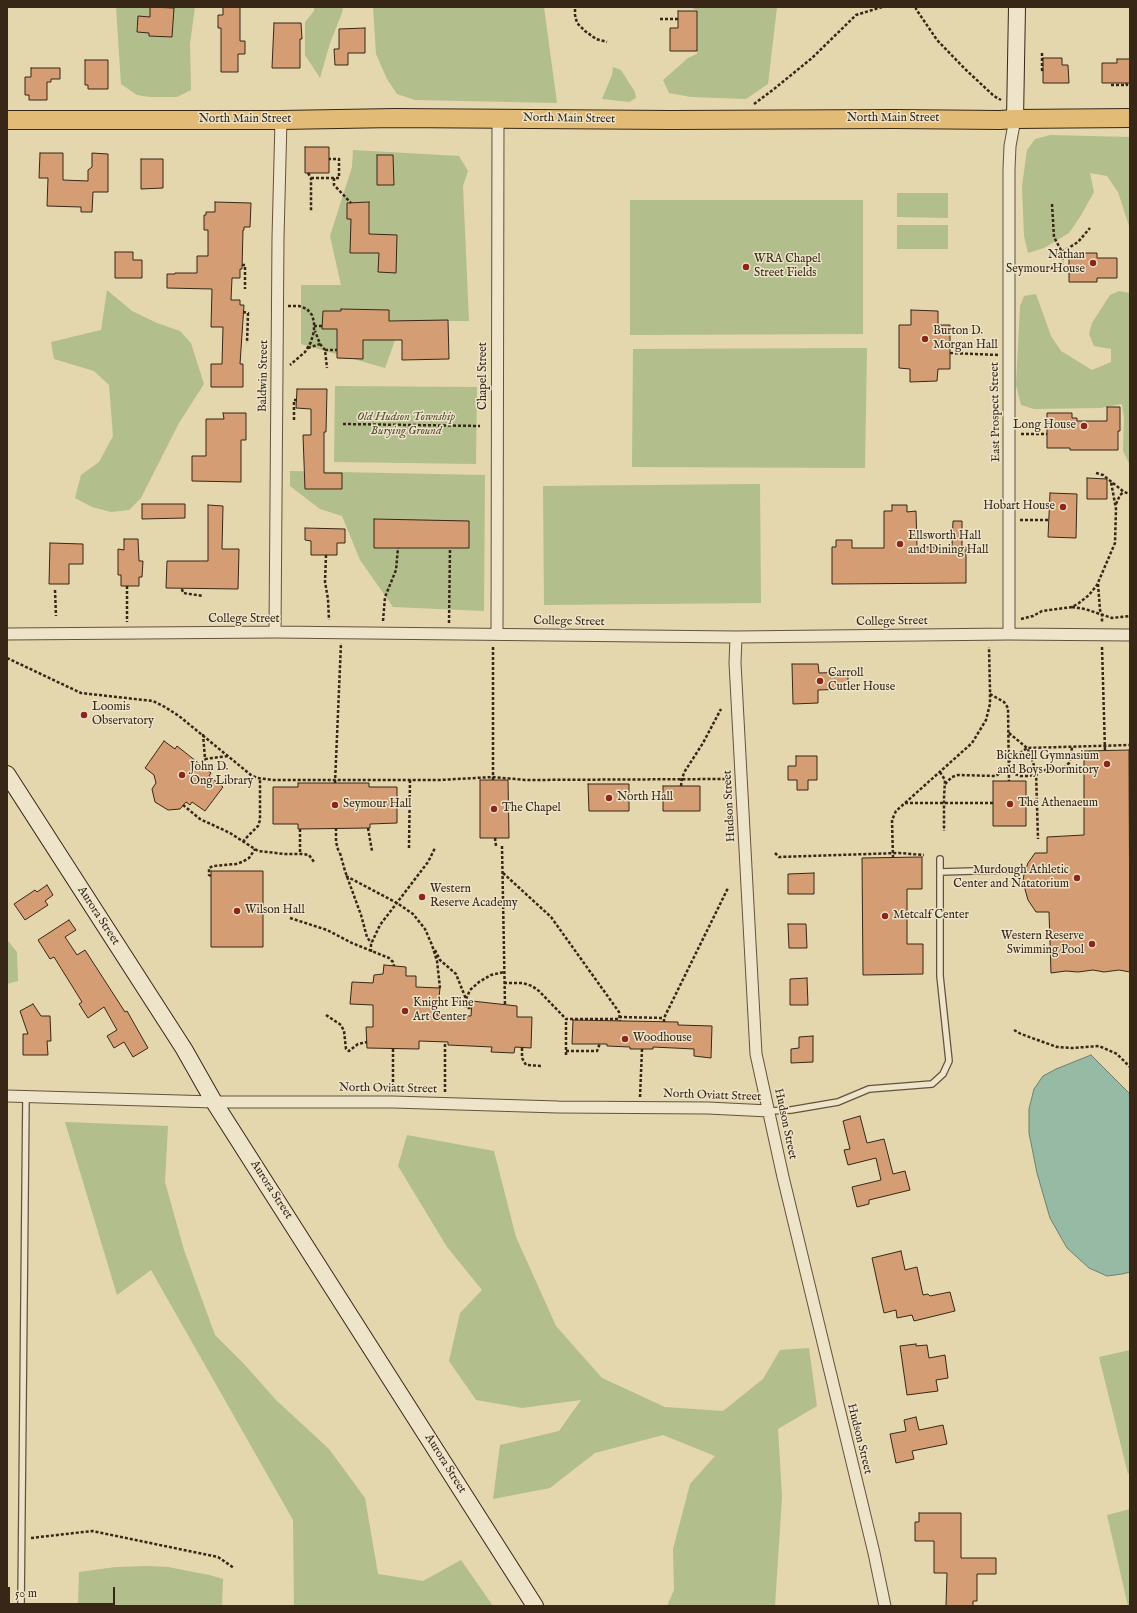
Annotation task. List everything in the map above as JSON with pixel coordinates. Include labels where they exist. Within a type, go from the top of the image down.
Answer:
[{"type":"main road","name":"North Main Street","points":[[7,120],[498,118],[1000,120],[1015,110],[1130,118]]},
{"type":"street","points":[[1015,110],[1017,7]]},
{"type":"street","name":"East Prospect Street","points":[[1009,634],[1009,169],[1010,146],[1015,110]]},
{"type":"street","name":"Chapel Street","points":[[495,634],[498,118]]},
{"type":"street","name":"Baldwin Street","points":[[275,632],[281,120]]},
{"type":"street","name":"College Street","points":[[7,634],[275,632],[736,638],[988,634],[1130,635]]},
{"type":"street","name":"Hudson Street","points":[[736,638],[735,663],[756,1054],[783,1177],[870,1538],[884,1606]]},
{"type":"street","name":"Aurora Street","points":[[7,774],[184,1049],[214,1102],[535,1606]]},
{"type":"street","name":"North Oviatt Street","points":[[7,1096],[214,1102],[394,1102],[769,1111]]},
{"type":"lane","points":[[769,1111],[791,1110],[838,1102],[868,1089],[932,1084],[943,1074],[949,1062],[940,976],[940,859]]},
{"type":"lane","points":[[940,872],[1008,870]]},
{"type":"lane","points":[[21,1606],[26,1096]]},
{"type":"path","points":[[729,119],[774,89],[812,58],[856,15],[882,7]]},
{"type":"path","points":[[916,7],[937,40],[965,69],[998,99],[1004,101],[1015,110]]},
{"type":"path","points":[[575,9],[577,23],[596,39],[607,42]]},
{"type":"path","points":[[660,19],[678,19]]},
{"type":"path","points":[[1042,53],[1042,70],[1043,69]]},
{"type":"path","points":[[1111,85],[1126,83]]},
{"type":"path","points":[[312,178],[339,178],[339,159],[329,159]]},
{"type":"path","points":[[308,173],[312,178],[311,212]]},
{"type":"path","points":[[334,178],[334,185],[351,203]]},
{"type":"path","points":[[1052,204],[1054,237],[1062,252],[1062,268]]},
{"type":"path","points":[[1062,252],[1078,242],[1090,228]]},
{"type":"path","points":[[242,265],[245,265],[245,289]]},
{"type":"path","points":[[1008,268],[1069,268]]},
{"type":"path","points":[[278,307],[299,306],[307,309],[312,315],[314,326],[312,342],[298,359],[287,368]]},
{"type":"path","points":[[243,312],[248,312],[247,343]]},
{"type":"path","points":[[314,326],[322,326]]},
{"type":"path","points":[[314,330],[320,344],[325,350],[327,368]]},
{"type":"path","points":[[307,348],[320,344]]},
{"type":"path","points":[[325,350],[337,350]]},
{"type":"path","points":[[950,353],[1008,355]]},
{"type":"path","points":[[294,420],[294,400],[297,400]]},
{"type":"path","points":[[343,424],[480,426]]},
{"type":"path","points":[[1008,434],[1047,434]]},
{"type":"path","points":[[1096,473],[1103,475],[1124,492],[1130,494]]},
{"type":"path","points":[[1072,607],[1089,595],[1098,583],[1115,543],[1117,521],[1116,506],[1111,482]]},
{"type":"path","points":[[1116,506],[1120,495],[1124,492]]},
{"type":"path","points":[[1009,520],[1049,520]]},
{"type":"path","points":[[382,633],[385,597],[396,570],[398,548]]},
{"type":"path","points":[[448,634],[450,548]]},
{"type":"path","points":[[326,555],[325,582],[329,615],[328,633]]},
{"type":"path","points":[[1098,583],[1100,610],[1102,615],[1101,635],[1105,751]]},
{"type":"path","points":[[127,586],[128,633]]},
{"type":"path","points":[[182,589],[183,593],[203,596]]},
{"type":"path","points":[[55,590],[56,616]]},
{"type":"path","points":[[1009,619],[1026,619],[1042,611],[1072,607],[1085,609],[1112,618],[1130,616]]},
{"type":"path","points":[[335,783],[342,633]]},
{"type":"path","points":[[493,779],[495,634]]},
{"type":"path","points":[[893,856],[892,820],[896,811],[972,743],[986,720],[990,704],[988,634]]},
{"type":"path","points":[[7,658],[81,693],[153,701],[179,716],[203,734],[250,775],[260,779],[725,779]]},
{"type":"path","points":[[990,694],[1004,702],[1008,708],[1009,781]]},
{"type":"path","points":[[682,786],[682,778],[685,771],[703,743],[721,709]]},
{"type":"path","points":[[1009,733],[1027,748],[1034,764],[1036,775],[1038,839]]},
{"type":"path","points":[[203,734],[206,759]]},
{"type":"path","points":[[1008,762],[1027,748],[1130,745]]},
{"type":"path","points":[[945,784],[952,777],[958,775],[996,776],[1000,773],[1013,772],[1020,776],[1036,775],[1047,769],[1065,768],[1071,757],[1072,746]]},
{"type":"path","points":[[201,765],[206,759],[228,756]]},
{"type":"path","points":[[940,772],[944,775],[945,784],[944,831]]},
{"type":"path","points":[[243,842],[245,838],[258,826],[260,820],[260,779]]},
{"type":"path","points":[[409,848],[410,779]]},
{"type":"path","points":[[904,803],[993,803]]},
{"type":"path","points":[[1026,804],[1037,803]]},
{"type":"path","points":[[183,805],[200,818],[230,833],[255,849],[267,852],[309,855],[314,862]]},
{"type":"path","points":[[336,828],[336,842],[346,876],[361,915],[367,937],[371,944]]},
{"type":"path","points":[[368,828],[372,851]]},
{"type":"path","points":[[300,829],[300,854]]},
{"type":"path","points":[[495,838],[496,846]]},
{"type":"path","points":[[502,846],[505,1005]]},
{"type":"path","points":[[371,952],[371,944],[380,925],[428,862],[435,848]]},
{"type":"path","points":[[211,876],[209,875],[209,868],[213,866],[242,862],[249,858],[255,849]]},
{"type":"path","points":[[775,853],[779,857],[893,856],[924,854]]},
{"type":"path","points":[[503,873],[551,917],[619,1012],[620,1019]]},
{"type":"path","points":[[346,876],[397,903],[413,914],[425,929],[440,960],[456,974],[466,999],[466,1008],[471,1008]]},
{"type":"path","points":[[664,1022],[664,1018],[728,888]]},
{"type":"path","points":[[290,918],[327,930],[371,952],[389,958],[393,962],[394,966]]},
{"type":"path","points":[[432,945],[437,961],[440,988]]},
{"type":"path","points":[[466,999],[470,990],[478,982],[491,975],[504,972]]},
{"type":"path","points":[[504,983],[523,983],[532,986],[539,991],[566,1019],[566,1055]]},
{"type":"path","points":[[326,1015],[341,1025],[344,1031],[346,1049],[349,1051],[358,1044],[366,1042]]},
{"type":"path","points":[[566,1019],[664,1018]]},
{"type":"path","points":[[1014,1030],[1021,1034],[1058,1047],[1072,1048],[1099,1046],[1117,1054],[1130,1067]]},
{"type":"path","points":[[445,1042],[445,1103]]},
{"type":"path","points":[[566,1050],[597,1050],[600,1043]]},
{"type":"path","points":[[393,1048],[394,1102]]},
{"type":"path","points":[[522,1048],[522,1058],[526,1065],[542,1066]]},
{"type":"path","points":[[640,1108],[642,1049]]},
{"type":"path","points":[[30,1538],[92,1531],[218,1556],[234,1568]]},
{"type":"green space","points":[[116,7],[195,7],[190,44],[191,90],[177,97],[150,97],[137,95],[121,84]]},
{"type":"green space","points":[[314,7],[343,7],[330,43],[320,78],[305,55],[305,22],[314,11]]},
{"type":"green space","points":[[373,7],[544,7],[557,103],[415,100],[397,94],[387,79],[376,54]]},
{"type":"green space","points":[[691,7],[777,7],[768,84],[746,99],[691,97],[669,93],[663,80],[688,58],[697,54],[697,11]]},
{"type":"green space","points":[[613,67],[621,70],[635,92],[636,98],[629,102],[602,99],[612,75]]},
{"type":"green space","points":[[1050,135],[1130,137],[1130,229],[1118,192],[1107,176],[1090,173],[1094,192],[1069,233],[1044,248],[1028,253],[1024,236],[1022,186],[1027,150],[1035,139]]},
{"type":"green space","points":[[353,150],[459,156],[468,171],[463,186],[469,321],[402,321],[385,368],[301,344],[301,285],[341,285],[330,236],[352,167]]},
{"type":"green space","points":[[897,193],[948,193],[948,218],[897,217]]},
{"type":"green space","name":"WRA Chapel Street Fields","points":[[630,200],[863,200],[863,334],[630,335]]},
{"type":"green space","points":[[897,225],[948,225],[948,249],[897,249]]},
{"type":"green space","points":[[107,290],[132,311],[157,323],[180,331],[191,343],[204,384],[179,423],[141,498],[129,510],[111,512],[92,507],[75,498],[81,475],[99,462],[113,436],[109,385],[94,371],[54,359],[51,342],[101,330]]},
{"type":"green space","points":[[1119,291],[1130,293],[1130,465],[1123,451],[1124,418],[1122,404],[1100,408],[1034,409],[1021,405],[1016,385],[1020,306],[1024,296],[1036,294],[1051,336],[1061,351],[1092,370],[1111,362],[1111,349],[1094,346],[1089,334],[1092,323],[1110,295]]},
{"type":"green space","points":[[867,348],[865,468],[632,467],[633,349]]},
{"type":"green space","name":"Old Hudson Township Burying Ground","points":[[335,386],[477,387],[476,464],[334,462]]},
{"type":"green space","points":[[290,471],[485,475],[484,611],[393,607],[360,560],[342,516],[320,509],[290,486]]},
{"type":"green space","points":[[760,484],[761,603],[544,605],[543,486]]},
{"type":"green space","points":[[7,940],[17,952],[18,981],[7,984]]},
{"type":"green space","points":[[65,1122],[168,1126],[165,1182],[184,1250],[215,1335],[244,1364],[276,1400],[329,1449],[365,1498],[378,1574],[423,1581],[461,1560],[493,1606],[294,1606],[293,1520],[151,1270],[117,1295]]},
{"type":"green space","points":[[407,1135],[494,1151],[516,1237],[556,1326],[602,1378],[665,1407],[723,1411],[763,1379],[780,1350],[809,1348],[817,1406],[778,1429],[782,1497],[775,1606],[667,1606],[674,1590],[673,1549],[690,1484],[715,1456],[663,1435],[595,1453],[550,1488],[493,1499],[500,1445],[559,1431],[581,1400],[522,1408],[476,1400],[449,1361],[460,1313],[482,1290],[447,1247],[398,1166]]},
{"type":"green space","points":[[1130,1350],[1130,1473],[1128,1474],[1099,1357]]},
{"type":"green space","points":[[1130,1509],[1130,1606],[1128,1606],[1107,1515]]},
{"type":"green space","points":[[116,1567],[168,1567],[223,1579],[222,1606],[78,1606],[79,1572]]},
{"type":"shaded area","points":[[1091,1055],[1130,1094],[1130,1272],[1107,1276],[1089,1268],[1067,1248],[1050,1218],[1037,1173],[1029,1133],[1029,1109],[1034,1089],[1043,1076],[1056,1069]]},
{"type":"building","points":[[150,7],[174,8],[172,37],[149,36],[149,33],[137,32],[138,16],[150,17]]},
{"type":"building","points":[[223,7],[240,7],[240,41],[245,41],[245,54],[238,54],[238,72],[221,72],[221,28],[218,28],[218,15],[223,15]]},
{"type":"building","points":[[678,11],[697,11],[697,51],[670,51],[670,28],[678,28]]},
{"type":"building","points":[[274,23],[301,23],[302,39],[300,39],[300,68],[272,68]]},
{"type":"building","points":[[365,28],[365,53],[348,53],[348,65],[335,65],[334,49],[339,49],[339,29]]},
{"type":"building","points":[[1043,58],[1062,58],[1062,65],[1068,65],[1069,83],[1043,83]]},
{"type":"building","points":[[1117,59],[1130,59],[1130,83],[1102,83],[1102,63],[1117,63]]},
{"type":"building","points":[[85,60],[108,60],[108,89],[88,89],[88,85],[85,85]]},
{"type":"building","points":[[31,68],[60,68],[60,79],[51,79],[51,82],[47,82],[47,100],[29,100],[29,95],[25,95],[25,77],[31,77]]},
{"type":"building","points":[[305,147],[329,147],[329,173],[305,173]]},
{"type":"building","points":[[40,153],[63,153],[63,180],[88,181],[88,170],[92,167],[92,153],[108,154],[108,192],[93,192],[92,212],[81,212],[81,207],[47,206],[48,178],[39,178]]},
{"type":"building","points":[[377,155],[393,155],[394,185],[377,185]]},
{"type":"building","points":[[141,159],[163,159],[163,188],[141,189]]},
{"type":"building","points":[[215,202],[251,203],[250,227],[244,227],[243,230],[242,269],[240,269],[240,278],[232,278],[231,300],[240,300],[240,305],[244,305],[240,364],[243,364],[243,387],[211,387],[211,364],[222,364],[223,327],[211,327],[212,289],[167,288],[167,274],[197,273],[197,256],[208,256],[208,230],[204,230],[204,215],[206,215],[206,212],[215,212]]},
{"type":"building","points":[[369,202],[369,234],[397,235],[396,273],[378,272],[379,253],[350,253],[351,219],[347,219],[347,203]]},
{"type":"building","points":[[115,252],[133,252],[133,260],[142,260],[142,278],[115,278]]},
{"type":"building","name":"Nathan Seymour House","points":[[1069,253],[1097,253],[1097,258],[1117,258],[1117,278],[1097,278],[1097,282],[1069,282]]},
{"type":"building","points":[[341,309],[389,310],[389,321],[448,320],[449,359],[402,360],[402,340],[363,340],[363,359],[337,358],[337,329],[322,329],[323,311],[341,311]]},
{"type":"building","name":"Burton D. Morgan Hall","points":[[911,310],[938,311],[938,325],[950,325],[950,369],[938,369],[937,381],[910,382],[910,369],[899,368],[899,325],[911,325]]},
{"type":"building","points":[[297,389],[327,389],[326,432],[324,432],[324,473],[342,473],[342,489],[305,489],[303,435],[311,435],[311,409],[296,408]]},
{"type":"building","name":"Long House","points":[[1107,407],[1120,407],[1118,450],[1070,450],[1070,448],[1047,448],[1047,413],[1072,413],[1072,418],[1077,418],[1077,421],[1107,421]]},
{"type":"building","points":[[223,413],[246,413],[246,440],[241,440],[241,482],[192,481],[192,456],[206,456],[206,419],[224,419]]},
{"type":"building","points":[[1087,478],[1107,479],[1107,499],[1087,499]]},
{"type":"building","name":"Hobart House","points":[[1050,493],[1077,494],[1076,538],[1048,537]]},
{"type":"building","points":[[142,504],[185,504],[185,518],[142,519]]},
{"type":"building","points":[[208,505],[223,506],[222,549],[239,549],[238,589],[166,588],[167,561],[208,561]]},
{"type":"building","name":"Ellsworth Hall and Dining Hall","points":[[892,505],[907,505],[907,512],[916,511],[917,547],[952,547],[953,521],[962,521],[962,547],[966,547],[966,583],[832,584],[832,547],[836,547],[836,540],[852,540],[852,548],[884,548],[884,511],[892,511]]},
{"type":"building","points":[[374,519],[469,521],[469,548],[374,548]]},
{"type":"building","points":[[305,528],[345,529],[345,543],[337,543],[337,555],[311,555],[311,541],[305,540]]},
{"type":"building","points":[[124,539],[138,539],[139,561],[143,561],[142,577],[139,577],[139,586],[121,586],[121,575],[118,575],[118,549],[124,550]]},
{"type":"building","points":[[50,543],[83,544],[83,564],[69,564],[69,584],[49,584]]},
{"type":"building","name":"Carroll Cutler House","points":[[792,664],[818,664],[819,673],[848,672],[848,689],[818,690],[818,703],[793,704]]},
{"type":"building","name":"John D. Ong Library","points":[[164,741],[175,749],[177,746],[211,773],[209,776],[223,787],[205,811],[192,802],[190,805],[186,802],[180,809],[168,810],[155,802],[152,789],[156,783],[154,775],[145,768]]},
{"type":"building","name":"Murdough Athletic Center and Natatorium","points":[[1129,750],[1130,972],[1119,970],[1104,972],[1093,970],[1051,973],[1049,912],[1036,912],[1028,900],[1023,882],[1024,874],[1028,863],[1035,853],[1047,853],[1047,837],[1084,835],[1084,751]]},
{"type":"building","points":[[796,756],[817,756],[817,780],[808,780],[808,790],[797,790],[797,780],[788,780],[788,766],[796,766]]},
{"type":"building","name":"The Chapel","points":[[480,780],[508,780],[509,838],[480,838]]},
{"type":"building","name":"The Athenaeum","points":[[993,781],[1026,781],[1026,826],[993,826]]},
{"type":"building","name":"Seymour Hall","points":[[298,783],[369,783],[369,787],[397,787],[397,823],[370,824],[370,828],[298,829],[298,824],[273,824],[273,787],[298,787]]},
{"type":"building","name":"North Hall","points":[[588,784],[629,784],[629,811],[589,811]]},
{"type":"building","points":[[663,786],[700,786],[700,811],[663,811]]},
{"type":"building","name":"Metcalf Center","points":[[922,857],[922,889],[907,889],[907,944],[923,944],[923,974],[863,975],[862,858]]},
{"type":"building","name":"Wilson Hall","points":[[211,871],[263,871],[263,947],[211,947]]},
{"type":"building","points":[[814,873],[814,894],[788,894],[788,874]]},
{"type":"building","points":[[47,885],[53,895],[45,901],[48,905],[25,920],[14,904],[35,890],[37,892]]},
{"type":"building","points":[[69,920],[76,930],[65,937],[77,955],[85,950],[125,1012],[127,1011],[148,1048],[133,1057],[124,1042],[114,1048],[107,1036],[117,1030],[104,1007],[88,1018],[79,1004],[82,1002],[54,957],[50,959],[38,940]]},
{"type":"building","points":[[788,924],[806,924],[807,948],[789,948]]},
{"type":"building","name":"Knight Fine Art Center","points":[[384,965],[406,967],[406,976],[416,976],[416,987],[440,988],[437,1015],[471,1016],[472,1001],[517,1006],[517,1017],[532,1017],[531,1048],[515,1047],[514,1053],[491,1052],[492,1047],[448,1045],[448,1042],[419,1041],[419,1049],[367,1048],[366,1027],[373,1027],[373,1005],[350,1004],[352,982],[373,983],[374,975],[383,974]]},
{"type":"building","points":[[807,978],[808,1005],[790,1005],[790,979]]},
{"type":"building","points":[[33,1004],[41,1016],[50,1016],[51,1041],[47,1041],[48,1055],[23,1055],[23,1034],[28,1034],[20,1011]]},
{"type":"building","name":"Woodhouse","points":[[573,1020],[678,1022],[678,1025],[712,1026],[711,1058],[694,1056],[694,1049],[653,1047],[653,1049],[630,1049],[630,1047],[607,1046],[607,1044],[572,1044]]},
{"type":"building","points":[[813,1036],[813,1062],[791,1063],[791,1049],[799,1048],[799,1037]]},
{"type":"building","points":[[860,1116],[867,1143],[884,1139],[893,1174],[905,1171],[910,1190],[869,1200],[869,1204],[857,1207],[852,1187],[881,1180],[876,1158],[848,1165],[844,1150],[850,1149],[843,1121]]},
{"type":"building","points":[[901,1251],[905,1270],[917,1267],[923,1295],[928,1294],[930,1296],[950,1292],[955,1311],[914,1321],[912,1315],[897,1318],[896,1310],[884,1313],[872,1258]]},
{"type":"building","points":[[916,1344],[916,1346],[927,1345],[929,1358],[945,1355],[948,1378],[936,1380],[938,1391],[907,1395],[900,1346]]},
{"type":"building","points":[[916,1417],[919,1430],[943,1425],[947,1444],[912,1451],[914,1459],[896,1463],[890,1434],[906,1431],[904,1420]]},
{"type":"building","points":[[919,1513],[961,1513],[961,1558],[996,1558],[996,1574],[977,1574],[977,1601],[973,1601],[973,1606],[946,1606],[947,1573],[934,1573],[934,1541],[915,1541],[915,1522],[919,1522]]},
{"type":"place","name":"Nathan Seymour House","points":[[1093,263]]},
{"type":"place","name":"WRA Chapel Street Fields","points":[[746,267]]},
{"type":"place","name":"Burton D. Morgan Hall","points":[[925,339]]},
{"type":"place","name":"Long House","points":[[1084,426]]},
{"type":"place","name":"Hobart House","points":[[1063,507]]},
{"type":"place","name":"Ellsworth Hall and Dining Hall","points":[[900,544]]},
{"type":"place","name":"Carroll Cutler House","points":[[820,681]]},
{"type":"place","name":"Loomis Observatory","points":[[84,715]]},
{"type":"place","name":"Bicknell Gymnasium and Boys Dormitory","points":[[1107,764]]},
{"type":"place","name":"John D. Ong Library","points":[[182,775]]},
{"type":"place","name":"North Hall","points":[[609,798]]},
{"type":"place","name":"The Athenaeum","points":[[1010,804]]},
{"type":"place","name":"Seymour Hall","points":[[335,805]]},
{"type":"place","name":"The Chapel","points":[[494,809]]},
{"type":"place","name":"Murdough Athletic Center and Natatorium","points":[[1077,878]]},
{"type":"place","name":"Western Reserve Academy","points":[[422,897]]},
{"type":"place","name":"Wilson Hall","points":[[237,911]]},
{"type":"place","name":"Metcalf Center","points":[[885,916]]},
{"type":"place","name":"Western Reserve Swimming Pool","points":[[1092,944]]},
{"type":"place","name":"Knight Fine Art Center","points":[[405,1011]]},
{"type":"place","name":"Woodhouse","points":[[625,1039]]}]
